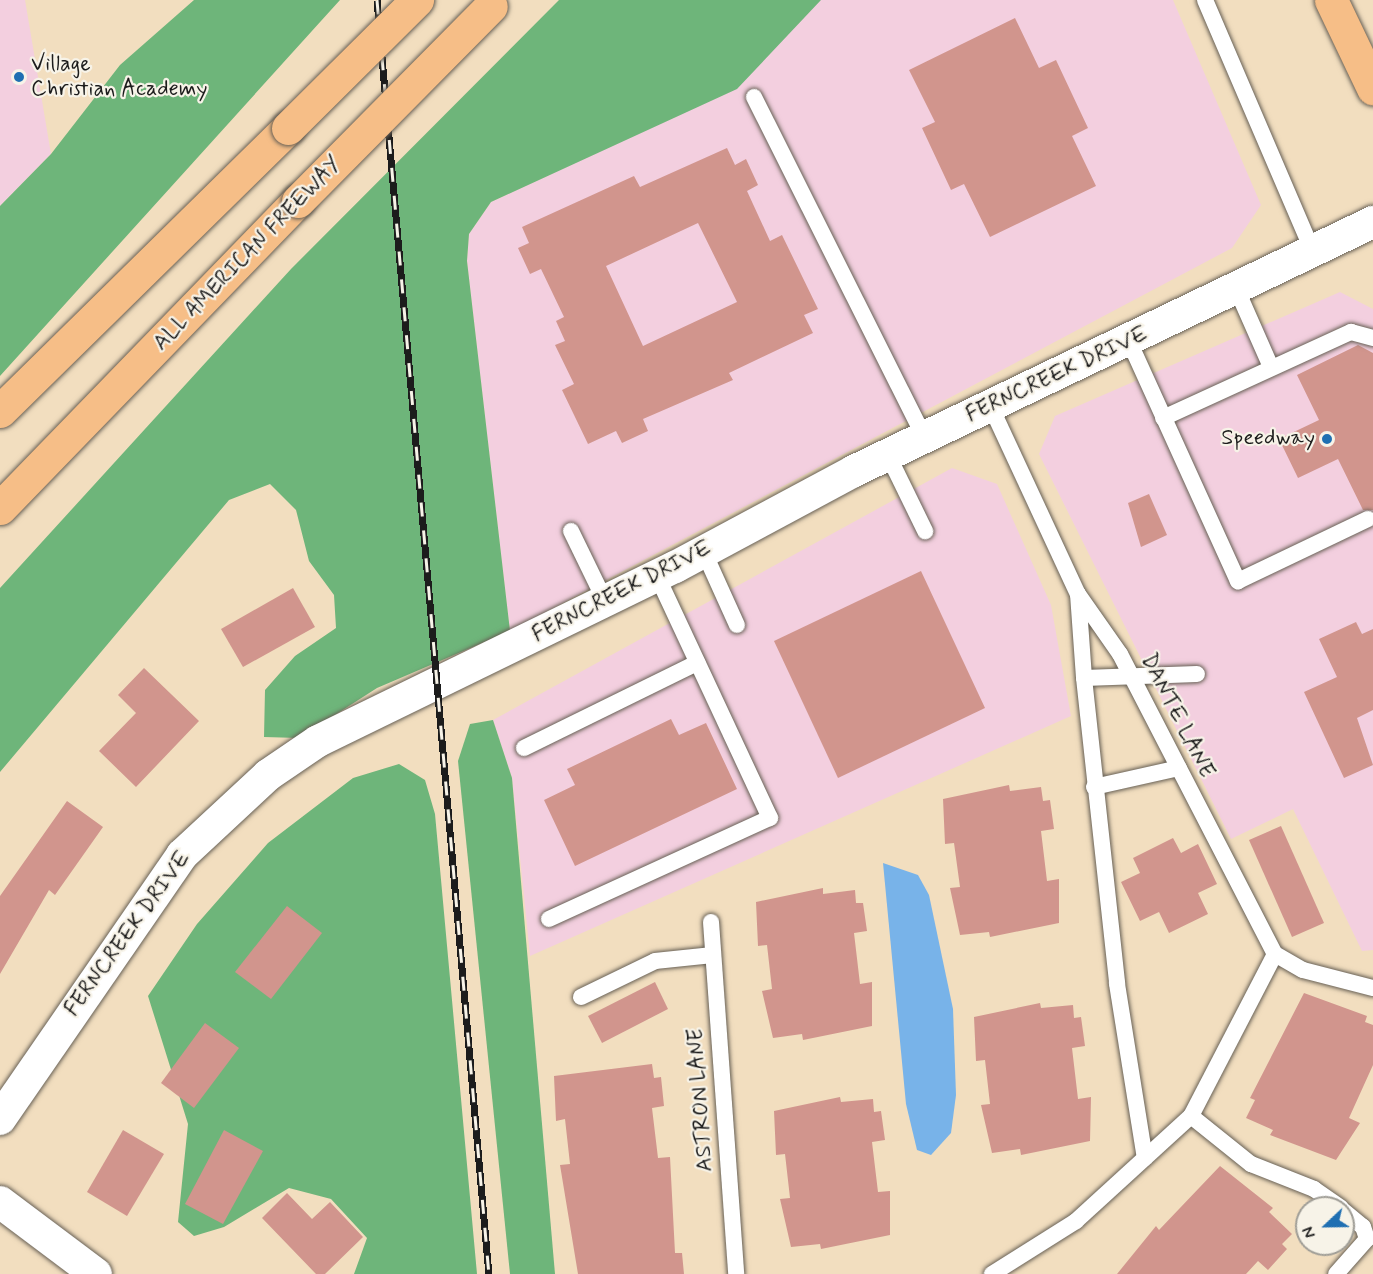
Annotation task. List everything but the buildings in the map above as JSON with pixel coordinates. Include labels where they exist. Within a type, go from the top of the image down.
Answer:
[{"type":"highway","points":[[0,411],[417,0]]},
{"type":"highway","points":[[1331,0],[1369,72]]},
{"type":"highway","name":"ALL AMERICAN FREEWAY","points":[[0,508],[494,3]]},
{"type":"street","name":"FERNCREEK DRIVE","points":[[0,1119],[146,902],[223,813],[268,775],[371,712],[605,602],[888,455],[1314,254],[1373,222]]},
{"type":"street","points":[[0,1202],[96,1274]]},
{"type":"lane","points":[[1205,0],[1314,254]]},
{"type":"lane","points":[[754,97],[925,438]]},
{"type":"lane","points":[[1237,290],[1271,367]]},
{"type":"lane","points":[[1163,418],[1351,332],[1373,338]]},
{"type":"lane","points":[[1129,341],[1238,581],[1368,519]]},
{"type":"lane","name":"DANTE LANE","points":[[991,407],[1077,594],[1130,672],[1275,954]]},
{"type":"lane","points":[[888,455],[926,531]]},
{"type":"lane","points":[[571,531],[605,602]]},
{"type":"lane","points":[[704,552],[737,625]]},
{"type":"lane","points":[[549,919],[770,818],[657,576]]},
{"type":"lane","points":[[1077,594],[1094,787],[1145,1158]]},
{"type":"lane","points":[[524,748],[698,663]]},
{"type":"lane","points":[[1084,678],[1130,672],[1197,674]]},
{"type":"lane","points":[[1094,787],[1179,768]]},
{"type":"lane","name":"ASTRON LANE","points":[[711,922],[736,1274]]},
{"type":"lane","points":[[992,1274],[1076,1221],[1191,1116],[1275,954],[1303,970],[1373,988]]},
{"type":"lane","points":[[581,997],[655,961],[713,955]]},
{"type":"lane","points":[[1191,1116],[1251,1164],[1314,1189],[1324,1196]]},
{"type":"lane","points":[[1355,1220],[1363,1227],[1367,1239],[1355,1253]]},
{"type":"lane","points":[[1336,1274],[1352,1256]]},
{"type":"shaded area","name":"Village Christian Academy","points":[[0,0],[25,0],[51,154],[0,206]]},
{"type":"shaded area","points":[[820,0],[1173,0],[1261,205],[1232,248],[510,631],[467,261],[469,234],[491,202],[737,88]]},
{"type":"shaded area","points":[[1340,292],[1373,309],[1373,950],[1362,951],[1293,809],[1231,839],[1039,454],[1055,416]]},
{"type":"shaded area","points":[[952,468],[997,484],[1051,605],[1071,716],[530,956],[512,778],[493,720]]},
{"type":"green space","points":[[194,0],[340,0],[0,376],[0,206],[51,154],[120,65]]},
{"type":"green space","points":[[559,0],[821,0],[737,89],[491,202],[469,234],[467,261],[510,631],[377,688],[299,738],[264,737],[265,690],[295,656],[336,628],[334,595],[309,561],[296,510],[270,484],[229,500],[0,772],[0,588],[291,269]]},
{"type":"green space","points":[[493,720],[512,778],[555,1274],[510,1274],[458,761],[470,724]]},
{"type":"green space","points":[[399,764],[425,780],[435,814],[477,1274],[354,1274],[367,1238],[331,1199],[289,1188],[224,1227],[194,1236],[178,1222],[188,1124],[148,996],[197,924],[268,843],[353,778]]},
{"type":"water","points":[[883,863],[918,875],[929,895],[953,1009],[956,1095],[951,1133],[931,1155],[917,1150],[906,1104]]},
{"type":"railway","points":[[377,0],[489,1274]]},
{"type":"place","name":"Village Christian Academy","points":[[19,77]]},
{"type":"place","name":"Speedway","points":[[1327,439]]}]
